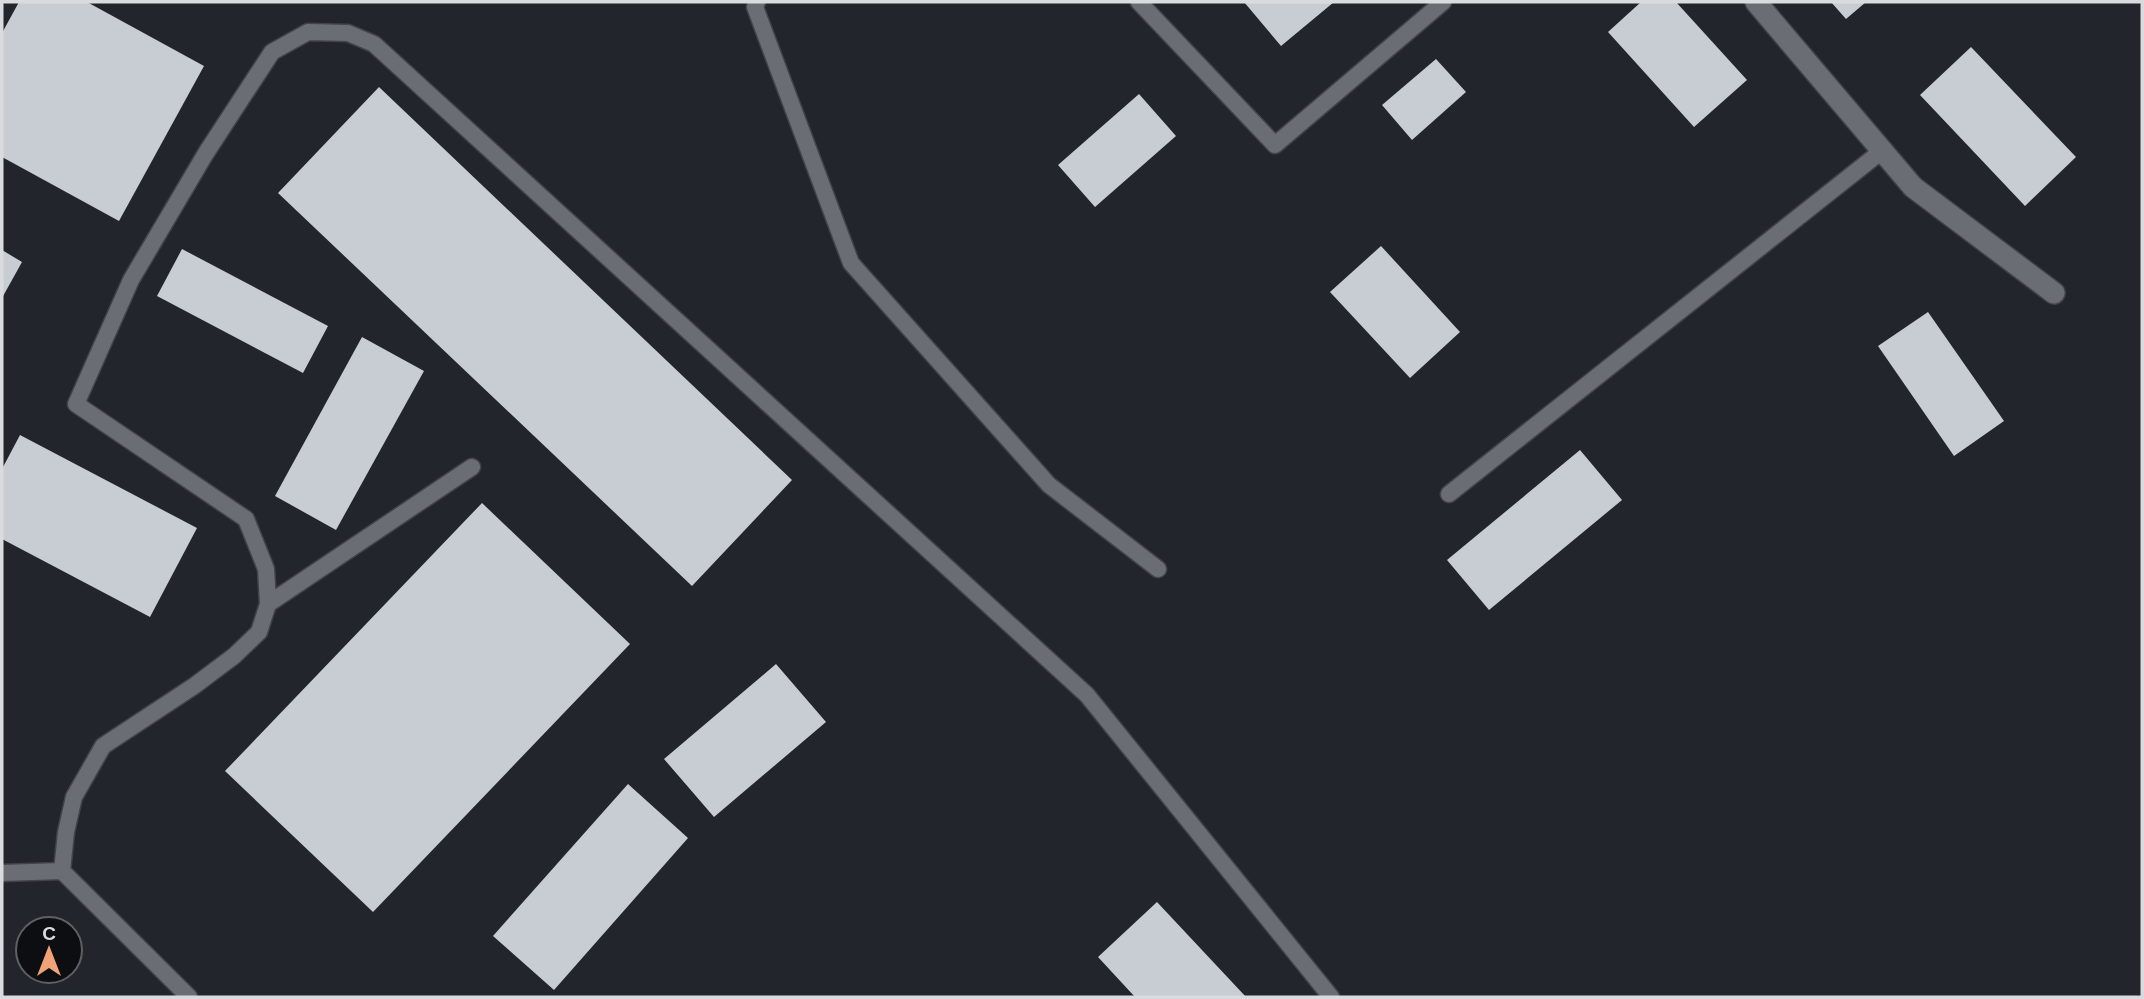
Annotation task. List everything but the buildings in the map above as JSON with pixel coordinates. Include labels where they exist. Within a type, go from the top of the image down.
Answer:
[{"type":"street","points":[[1756,2],[1913,187],[2054,293]]},
{"type":"lane","points":[[757,2],[755,7],[851,263],[1049,485],[1158,569]]},
{"type":"lane","points":[[1139,2],[1275,145],[1443,2]]},
{"type":"lane","points":[[62,870],[66,832],[74,797],[103,746],[234,656],[259,632],[268,604],[266,569],[246,519],[76,404],[131,280],[206,153],[272,52],[308,32],[348,33],[374,44],[1087,695],[1331,997]]},
{"type":"lane","points":[[1449,494],[1883,150]]},
{"type":"lane","points":[[268,604],[472,467]]},
{"type":"lane","points":[[2,873],[62,870],[189,997]]}]
